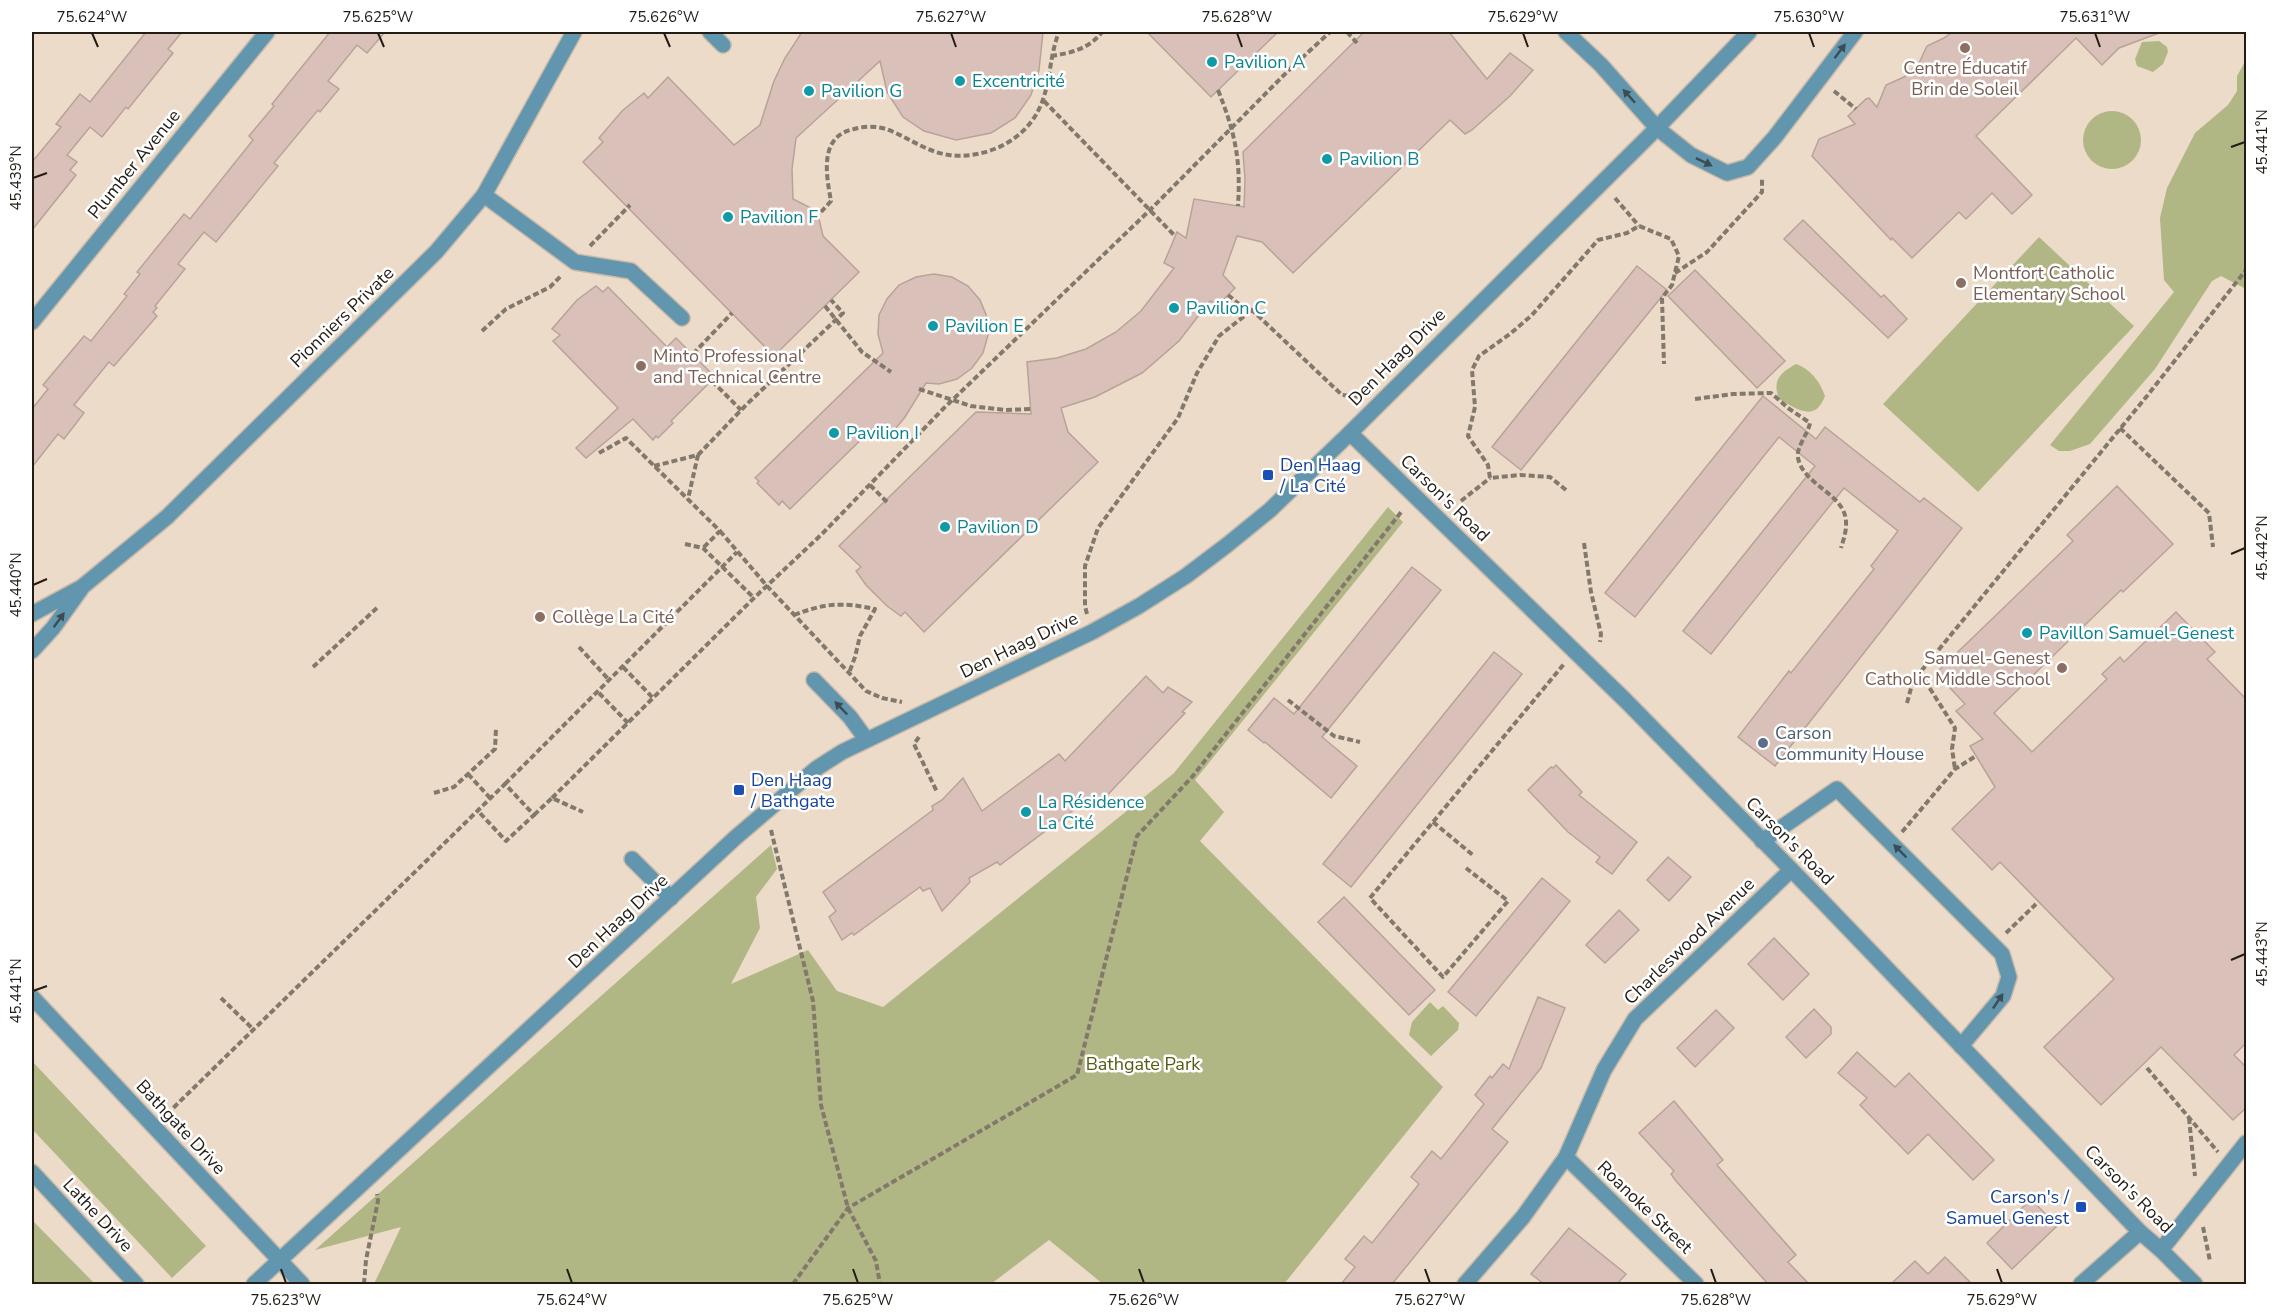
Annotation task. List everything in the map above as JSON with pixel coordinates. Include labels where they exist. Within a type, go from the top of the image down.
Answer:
[{"type":"street","name":"Plumber Avenue","points":[[32,322],[267,32]]},
{"type":"street","name":"Pionniers Private","points":[[32,614],[82,587],[167,517],[436,252],[484,195],[574,32]]},
{"type":"street","points":[[710,32],[723,45]]},
{"type":"street","points":[[1566,32],[1601,65],[1657,128],[1691,155],[1727,172],[1748,167],[1775,137],[1855,32]]},
{"type":"street","name":"Den Haag Drive","points":[[254,1284],[671,898],[817,768],[866,739],[1092,632],[1177,582],[1227,546],[1270,510],[1657,128],[1749,32]]},
{"type":"street","points":[[484,195],[575,262],[631,271],[682,318]]},
{"type":"street","name":"Carson's Road","points":[[1350,433],[1626,701],[2140,1232],[2195,1284]]},
{"type":"street","name":"Pionniers Private","points":[[32,651],[53,628],[82,587]]},
{"type":"street","points":[[814,680],[866,739]]},
{"type":"street","points":[[1762,841],[1837,789],[2002,954],[2009,976],[2003,996],[1961,1046]]},
{"type":"street","points":[[632,859],[671,898]]},
{"type":"street","name":"Charleswood Avenue","points":[[1466,1284],[1523,1217],[1566,1157],[1604,1070],[1635,1019],[1791,870]]},
{"type":"street","name":"Bathgate Drive","points":[[32,997],[302,1284]]},
{"type":"street","points":[[2161,1250],[2247,1143]]},
{"type":"street","name":"Roanoke Street","points":[[1566,1157],[1696,1284]]},
{"type":"street","name":"Lathe Drive","points":[[32,1172],[136,1284]]},
{"type":"street","points":[[2081,1284],[2140,1232]]},
{"type":"path","points":[[821,212],[831,201],[826,173],[830,146],[835,137],[844,131],[869,127],[883,128],[929,150],[951,155],[973,155],[995,149],[1014,139],[1031,122],[1044,101],[1050,80],[1051,56],[1059,32]]},
{"type":"path","points":[[1051,56],[1081,49],[1102,32]]},
{"type":"path","points":[[478,811],[506,841],[870,485],[943,409],[1150,210],[1290,69],[1330,32]]},
{"type":"path","points":[[1347,32],[1358,42]]},
{"type":"path","points":[[1819,79],[1856,109]]},
{"type":"path","points":[[1218,90],[1232,125],[1238,153],[1240,178],[1238,206]]},
{"type":"path","points":[[1044,101],[1175,236]]},
{"type":"path","points":[[1675,273],[1707,252],[1762,192],[1762,177]]},
{"type":"path","points":[[1615,198],[1639,226],[1671,239],[1679,256],[1672,285],[1662,298],[1664,364]]},
{"type":"path","points":[[1490,478],[1488,465],[1468,436],[1475,407],[1472,370],[1479,356],[1532,315],[1598,240],[1627,232],[1639,226]]},
{"type":"path","points":[[1907,703],[1913,681],[2247,270]]},
{"type":"path","points":[[1228,295],[1239,304],[1252,310],[1342,395],[1359,397]]},
{"type":"path","points":[[654,466],[698,455],[843,313],[831,300]]},
{"type":"path","points":[[825,306],[862,352],[891,372]]},
{"type":"path","points":[[1092,632],[1085,606],[1085,566],[1098,528],[1178,418],[1197,373],[1219,336],[1252,310]]},
{"type":"path","points":[[693,354],[732,313]]},
{"type":"path","points":[[712,381],[741,411]]},
{"type":"path","points":[[919,389],[970,406],[1005,410],[1031,409]]},
{"type":"path","points":[[1695,399],[1732,394],[1771,393],[1810,423],[1798,458],[1807,477],[1839,504],[1847,523],[1841,548]]},
{"type":"path","points":[[2120,428],[2209,513],[2213,548]]},
{"type":"path","points":[[598,453],[626,438],[720,531],[767,586],[866,691],[882,698],[903,702]]},
{"type":"path","points":[[688,500],[698,455]]},
{"type":"path","points":[[1461,501],[1490,478],[1520,475],[1550,477],[1566,490]]},
{"type":"path","points":[[870,485],[888,503]]},
{"type":"path","points":[[794,1284],[848,1208],[1077,1075],[1137,836],[1191,777],[1402,511]]},
{"type":"path","points":[[703,548],[720,531]]},
{"type":"path","points":[[1584,543],[1601,634],[1600,642]]},
{"type":"path","points":[[685,544],[703,548],[754,598]]},
{"type":"path","points":[[152,1125],[168,1113],[491,799],[737,552]]},
{"type":"path","points":[[794,615],[830,604],[849,604],[875,609],[860,636],[849,673]]},
{"type":"path","points":[[313,668],[378,607]]},
{"type":"path","points":[[579,647],[609,681]]},
{"type":"path","points":[[1466,868],[1508,901],[1443,977],[1370,898],[1575,652]]},
{"type":"path","points":[[624,667],[653,698]]},
{"type":"path","points":[[1920,673],[1955,728],[1952,749],[1955,769]]},
{"type":"path","points":[[598,693],[628,723]]},
{"type":"path","points":[[1288,700],[1334,736],[1360,742]]},
{"type":"path","points":[[434,793],[454,787],[495,749],[496,728]]},
{"type":"path","points":[[921,735],[914,744],[938,792]]},
{"type":"path","points":[[1892,844],[1955,769],[1976,756]]},
{"type":"path","points":[[468,774],[491,799]]},
{"type":"path","points":[[505,784],[534,815]]},
{"type":"path","points":[[552,798],[584,812]]},
{"type":"path","points":[[765,812],[813,1001],[822,1105],[848,1208],[876,1262],[880,1284]]},
{"type":"path","points":[[1433,822],[1474,856]]},
{"type":"path","points":[[1993,945],[2036,904]]},
{"type":"path","points":[[221,998],[253,1029]]},
{"type":"path","points":[[2147,1068],[2220,1154],[2214,1161]]},
{"type":"path","points":[[2189,1117],[2196,1182],[2202,1175]]},
{"type":"path","points":[[364,1284],[366,1260],[378,1201],[375,1174]]},
{"type":"path","points":[[2196,1206],[2210,1261]]},
{"type":"green space","points":[[2159,41],[2167,47],[2168,52],[2163,64],[2153,72],[2137,66],[2135,59],[2142,42]]},
{"type":"green space","points":[[2246,60],[2246,289],[2221,276],[2212,281],[2155,369],[2090,444],[2070,451],[2059,451],[2050,445],[2174,292],[2164,280],[2160,218],[2167,188],[2195,133],[2228,105],[2237,91],[2237,76]]},
{"type":"green space","points":[[2112,111],[2123,113],[2133,119],[2139,129],[2141,140],[2139,151],[2133,161],[2123,167],[2112,169],[2101,167],[2091,161],[2085,151],[2083,140],[2085,129],[2091,119],[2101,113]]},
{"type":"green space","points":[[2039,237],[2134,326],[1978,492],[1883,404]]},
{"type":"green space","points":[[1796,364],[1806,369],[1814,377],[1825,396],[1821,404],[1811,411],[1799,410],[1779,399],[1777,382],[1782,374]]},
{"type":"green space","name":"Bathgate Park","points":[[1388,507],[1403,522],[1195,780],[1224,812],[1200,841],[1443,1087],[1284,1284],[1103,1284],[1049,1240],[991,1284],[374,1284],[401,1227],[315,1250],[771,845],[777,869],[756,897],[760,928],[731,984],[808,950],[837,991],[883,1007],[1174,773]]},
{"type":"green space","points":[[1430,1002],[1438,1010],[1443,1006],[1459,1023],[1458,1030],[1431,1056],[1409,1035],[1412,1022]]},
{"type":"green space","points":[[32,1061],[206,1246],[172,1278],[32,1129]]},
{"type":"green space","points":[[32,1220],[95,1284],[32,1284]]},
{"type":"building","points":[[146,32],[182,32],[168,49],[173,53],[102,137],[90,127],[67,155],[77,162],[70,170],[76,175],[32,230],[32,162],[61,127],[56,124],[80,94],[90,102]]},
{"type":"building","points":[[330,32],[385,32],[367,53],[357,45],[328,81],[339,89],[320,112],[318,110],[274,163],[278,166],[216,242],[204,232],[178,264],[185,269],[155,306],[157,308],[153,312],[157,316],[114,366],[109,362],[74,405],[84,413],[64,439],[58,434],[32,467],[32,409],[48,389],[43,385],[84,336],[91,341],[127,296],[124,294],[140,274],[137,272],[184,214],[190,219],[253,140],[249,136],[274,106],[272,104]]},
{"type":"building","points":[[802,32],[1043,32],[1039,70],[1031,95],[1015,118],[991,133],[956,140],[924,131],[903,117],[887,92],[880,61],[796,138],[792,169],[793,199],[813,209],[819,219],[823,236],[859,272],[774,356],[583,162],[603,142],[599,138],[622,111],[644,93],[648,98],[668,77],[734,145],[760,125],[774,81],[785,58]]},
{"type":"building","name":"Pavilion A","points":[[1147,32],[1278,32],[1211,97]]},
{"type":"building","points":[[1364,32],[1449,32],[1487,79],[1510,53],[1533,70],[1510,96],[1472,130],[1465,134],[1450,120],[1293,273],[1262,242],[1237,236],[1223,275],[1235,288],[1218,305],[1210,301],[1179,341],[1142,373],[1095,397],[1061,408],[1068,432],[1098,462],[924,632],[905,612],[901,616],[887,606],[856,571],[861,567],[839,546],[976,412],[1031,414],[1027,362],[1057,358],[1086,349],[1116,332],[1141,311],[1174,268],[1164,263],[1177,232],[1186,238],[1194,199],[1244,207],[1243,152]]},
{"type":"building","points":[[1952,32],[2159,33],[2119,48],[2102,65],[2076,38],[1976,136],[2032,195],[2012,214],[1992,193],[1966,219],[1959,212],[1912,258],[1892,238],[1891,240],[1812,156],[1819,139],[1855,124],[1848,116],[1866,99],[1869,98],[1877,107],[1886,85],[1904,77],[1919,63],[1927,46]]},
{"type":"building","points":[[1803,220],[1881,297],[1884,295],[1907,319],[1888,338],[1784,239]]},
{"type":"building","points":[[1637,266],[1667,290],[1521,470],[1492,447]]},
{"type":"building","points":[[1695,270],[1785,361],[1757,388],[1668,296]]},
{"type":"building","points":[[934,274],[952,277],[968,286],[980,300],[987,317],[988,335],[983,353],[972,368],[957,379],[939,384],[926,383],[905,417],[887,439],[873,428],[790,509],[782,501],[779,505],[757,483],[759,481],[755,478],[883,353],[878,334],[879,315],[887,299],[899,285],[916,277]]},
{"type":"building","name":"Minto Professional and Technical Centre","points":[[596,286],[603,292],[608,287],[667,347],[676,338],[715,377],[671,421],[673,423],[658,438],[656,436],[653,440],[633,419],[586,458],[576,448],[618,408],[553,341],[560,335],[552,329],[577,300]]},
{"type":"building","points":[[1763,396],[1816,439],[1825,427],[1920,502],[1924,498],[1962,528],[1775,766],[1738,737],[1789,671],[1791,673],[1874,569],[1871,566],[1898,531],[1844,488],[1711,654],[1683,631],[1815,466],[1779,437],[1635,617],[1605,593]]},
{"type":"building","points":[[2117,486],[2173,544],[2123,592],[2121,590],[1994,713],[2032,752],[2107,679],[2102,674],[2120,657],[2124,662],[2176,612],[2215,652],[2207,659],[2247,700],[2247,1042],[2234,1055],[2247,1068],[2247,1107],[2233,1120],[2161,1047],[2101,1105],[2044,1047],[2114,979],[2000,862],[1992,870],[1952,829],[1995,787],[1970,746],[1983,739],[1956,711],[1965,704],[1936,673],[2073,541],[2067,535]]},
{"type":"building","points":[[1412,567],[1441,590],[1322,737],[1357,766],[1331,798],[1248,730],[1274,698],[1294,714]]},
{"type":"building","points":[[1494,652],[1522,674],[1351,887],[1323,864]]},
{"type":"building","name":"La Résidence La Cité","points":[[1146,676],[1163,693],[1168,687],[1192,702],[1182,712],[1185,713],[1097,806],[1091,797],[1000,865],[997,862],[969,878],[970,882],[942,911],[930,888],[923,891],[920,887],[854,935],[852,933],[842,940],[829,917],[836,911],[823,892],[933,810],[932,806],[942,800],[963,778],[982,811],[1059,754],[1065,761]]},
{"type":"building","points":[[1556,765],[1582,792],[1579,795],[1637,842],[1612,874],[1596,862],[1600,857],[1568,832],[1528,790],[1551,767]]},
{"type":"building","points":[[1668,857],[1691,877],[1669,901],[1647,880]]},
{"type":"building","points":[[1542,878],[1570,901],[1476,1016],[1448,992]]},
{"type":"building","points":[[1344,897],[1435,990],[1409,1015],[1318,922]]},
{"type":"building","points":[[1619,910],[1639,930],[1605,963],[1586,945]]},
{"type":"building","points":[[1774,938],[1809,974],[1783,1000],[1748,964]]},
{"type":"building","points":[[1538,997],[1565,1008],[1541,1068],[1492,1129],[1508,1142],[1392,1284],[1341,1284],[1355,1267],[1345,1259],[1364,1236],[1372,1243],[1419,1184],[1411,1177],[1432,1151],[1441,1159],[1484,1104],[1475,1095],[1503,1064],[1509,1069]]},
{"type":"building","points":[[1814,1009],[1831,1027],[1831,1034],[1806,1058],[1786,1037]]},
{"type":"building","points":[[1716,1010],[1734,1028],[1695,1067],[1677,1048]]},
{"type":"building","points":[[1857,1052],[1895,1087],[1909,1073],[1994,1160],[1973,1180],[1928,1134],[1908,1154],[1860,1105],[1867,1098],[1838,1073]]},
{"type":"building","points":[[1674,1101],[1723,1160],[1717,1165],[1796,1255],[1788,1262],[1809,1284],[1768,1284],[1676,1181],[1671,1174],[1674,1171],[1639,1133]]},
{"type":"building","points":[[2031,1199],[2057,1226],[2012,1269],[1987,1243]]},
{"type":"building","points":[[1569,1228],[1626,1274],[1617,1284],[1544,1284],[1531,1274]]},
{"type":"building","points":[[1945,1257],[1972,1284],[1891,1284],[1915,1261],[1928,1274]]},
{"type":"place","name":"Centre Éducatif Brin de Soleil","points":[[1965,48]]},
{"type":"place","name":"Pavilion A","points":[[1212,62]]},
{"type":"place","name":"Excentricité","points":[[960,81]]},
{"type":"place","name":"Pavilion G","points":[[809,91]]},
{"type":"place","name":"Pavilion B","points":[[1327,159]]},
{"type":"place","name":"Pavilion F","points":[[728,217]]},
{"type":"place","name":"Montfort Catholic Elementary School","points":[[1961,283]]},
{"type":"place","name":"Pavilion C","points":[[1174,308]]},
{"type":"place","name":"Pavilion E","points":[[933,326]]},
{"type":"place","name":"Minto Professional and Technical Centre","points":[[641,366]]},
{"type":"place","name":"Pavilion I","points":[[834,433]]},
{"type":"place","name":"Den Haag / La Cité","points":[[1268,475]]},
{"type":"place","name":"Pavilion D","points":[[945,527]]},
{"type":"place","name":"Collège La Cité","points":[[540,617]]},
{"type":"place","name":"Pavillon Samuel-Genest","points":[[2027,633]]},
{"type":"place","name":"Samuel-Genest Catholic Middle School","points":[[2062,668]]},
{"type":"place","name":"Carson Community House","points":[[1763,743]]},
{"type":"place","name":"Den Haag / Bathgate","points":[[739,790]]},
{"type":"place","name":"La Résidence La Cité","points":[[1026,812]]},
{"type":"place","name":"Carson's / Samuel Genest","points":[[2081,1207]]}]
